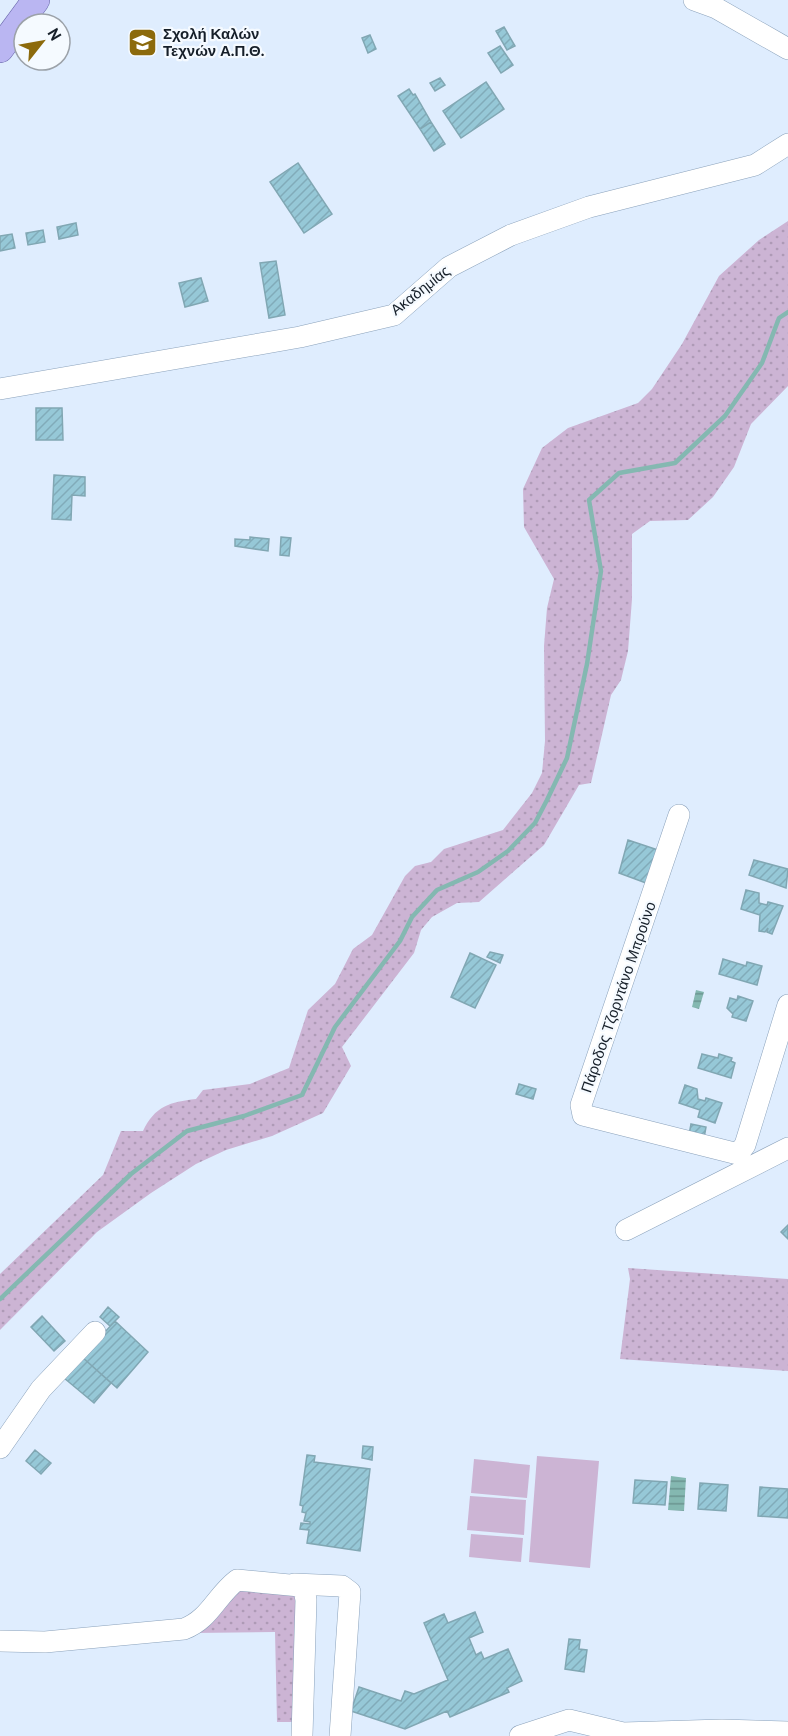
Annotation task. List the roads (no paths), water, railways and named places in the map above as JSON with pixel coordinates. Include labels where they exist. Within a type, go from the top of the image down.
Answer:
[{"type":"main road","points":[[0,49],[36,0]]},
{"type":"street","points":[[694,0],[716,8],[788,49]]},
{"type":"street","name":"Ακαδημίας","points":[[0,389],[300,337],[394,315],[449,267],[512,235],[589,207],[755,165],[788,144]]},
{"type":"street","name":"Πάροδος Τζορντάνο Μπρούνο","points":[[679,815],[639,941],[581,1105],[583,1115],[738,1154],[745,1145],[788,1005]]},
{"type":"street","points":[[626,1230],[788,1148]]},
{"type":"street","points":[[0,1448],[41,1389],[94,1332]]},
{"type":"street","points":[[0,1641],[45,1642],[184,1629],[211,1612],[224,1591],[237,1580],[345,1587],[350,1592],[340,1736]]},
{"type":"street","points":[[294,1584],[304,1589],[306,1594],[302,1736]]},
{"type":"street","points":[[520,1736],[569,1720],[618,1734],[722,1730],[788,1732]]},
{"type":"waterway","points":[[0,1299],[131,1174],[187,1131],[244,1116],[302,1095],[335,1027],[400,941],[412,917],[437,890],[478,872],[508,851],[535,823],[567,758],[587,664],[601,571],[589,500],[619,473],[675,463],[725,416],[762,363],[779,318],[788,312]]},
{"type":"place","name":"Σχολή Καλών Τεχνών Α.Π.Θ.","points":[[142,42]]}]
